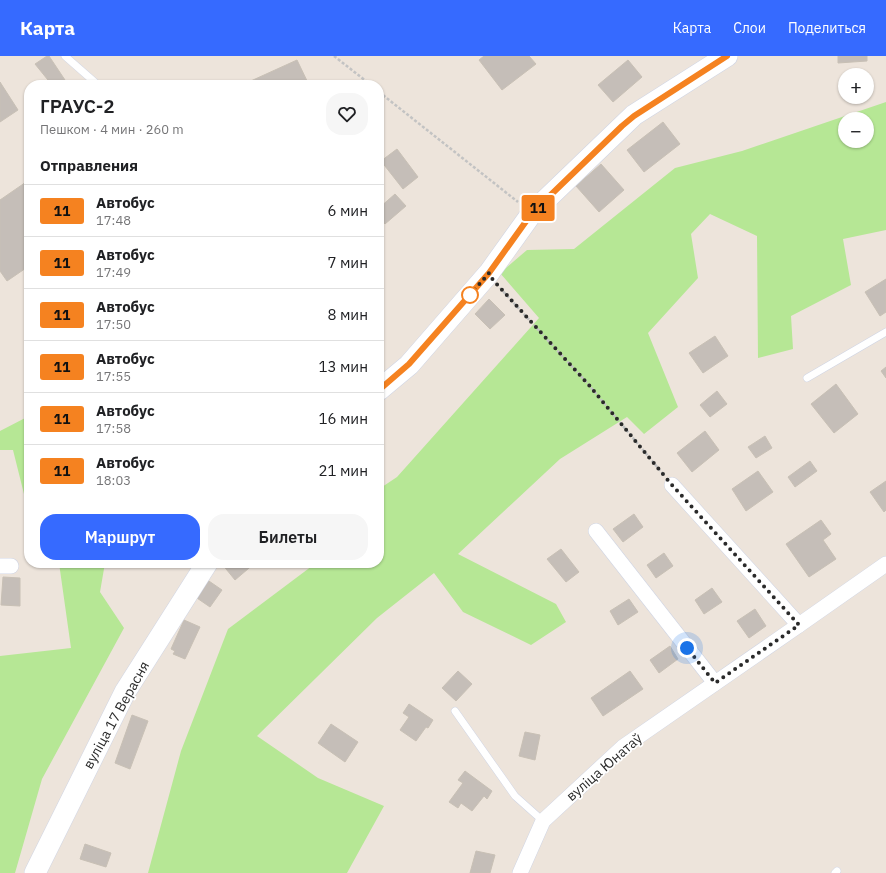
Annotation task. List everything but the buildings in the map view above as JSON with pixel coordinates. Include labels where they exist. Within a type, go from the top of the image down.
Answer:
[{"type":"street","points":[[384,386],[409,364],[489,273],[532,213],[634,116],[727,56]]},
{"type":"street","points":[[672,485],[799,625]]},
{"type":"street","points":[[596,531],[715,683]]},
{"type":"street","name":"вуліца Юнатаў","points":[[520,873],[544,821],[623,746],[886,564]]},
{"type":"street","name":"вуліца 17 Верасня","points":[[34,873],[125,692],[204,568]]},
{"type":"lane","points":[[65,56],[92,80]]},
{"type":"lane","points":[[807,378],[886,332]]},
{"type":"lane","points":[[455,711],[515,796],[544,821]]},
{"type":"path","points":[[334,56],[365,80]]},
{"type":"path","points":[[384,96],[532,213]]},
{"type":"path","points":[[489,273],[493,280],[588,384],[672,485]]},
{"type":"green space","points":[[886,102],[886,230],[843,239],[851,285],[791,316],[793,349],[758,358],[757,236],[710,214],[691,234],[698,278],[648,333],[678,407],[644,434],[627,417],[560,459],[458,554],[556,604],[566,622],[531,645],[463,612],[434,573],[377,618],[257,736],[318,778],[384,806],[347,873],[148,873],[181,751],[228,629],[309,568],[384,568],[384,486],[397,477],[539,318],[500,273],[527,250],[574,249],[675,168],[742,151],[838,118],[838,148],[874,148],[874,112],[857,112]]},
{"type":"green space","points":[[24,419],[24,494],[13,450],[0,450],[0,431]]},
{"type":"green space","points":[[60,568],[104,568],[100,592],[124,628],[42,779],[15,873],[0,873],[0,656],[71,648]]},
{"type":"bus line","name":"11","points":[[384,386],[409,364],[489,273],[532,213],[622,126],[634,116],[727,56]]},
{"type":"route","points":[[470,295],[469,296],[489,273],[493,280],[588,384],[672,485],[799,625],[715,683],[687,648]]}]
